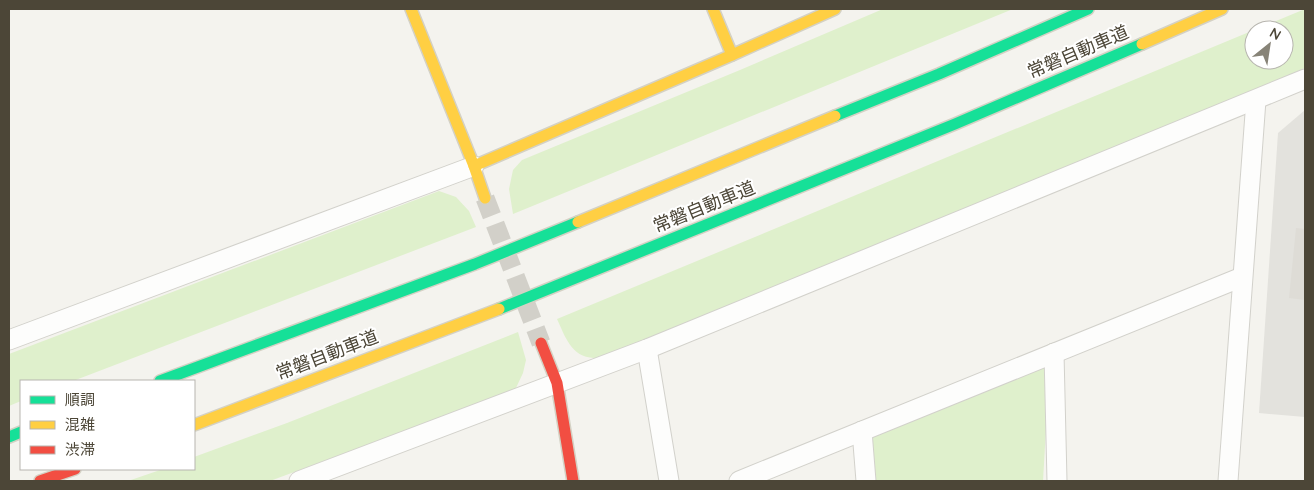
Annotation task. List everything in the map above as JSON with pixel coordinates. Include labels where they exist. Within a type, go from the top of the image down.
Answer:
[{"type":"main road","points":[[411,9],[485,198]]},
{"type":"main road","points":[[713,9],[732,56]]},
{"type":"main road","points":[[474,166],[732,56],[835,9]]},
{"type":"main road","name":"常磐自動車道","points":[[163,380],[475,264],[930,77],[1088,9]]},
{"type":"main road","name":"常磐自動車道","points":[[195,425],[501,308],[955,124],[1222,9]]},
{"type":"main road","points":[[541,343],[557,383],[573,481]]},
{"type":"main road","points":[[40,481],[71,470]]},
{"type":"street","points":[[299,481],[647,349],[1305,79]]},
{"type":"street","points":[[1228,481],[1256,100]]},
{"type":"street","points":[[9,340],[474,166]]},
{"type":"street","points":[[739,481],[1242,277]]},
{"type":"street","points":[[647,349],[668,481]]},
{"type":"street","points":[[1054,352],[1057,481]]},
{"type":"street","points":[[862,431],[866,481]]},
{"type":"green space","points":[[883,9],[1013,9],[513,214],[509,189],[513,170],[522,160]]},
{"type":"green space","points":[[1305,9],[1305,68],[1169,125],[607,356],[598,358],[586,357],[574,350],[566,339],[557,319],[1244,34],[1244,70],[1294,70],[1294,20],[1278,20]]},
{"type":"green space","points":[[439,191],[456,197],[469,211],[476,227],[76,380],[20,380],[20,401],[9,406],[9,354]]},
{"type":"green space","points":[[518,332],[526,360],[523,373],[515,390],[270,481],[128,481],[160,470],[195,470],[195,457],[287,423]]},
{"type":"green space","points":[[1050,359],[1043,481],[873,481],[868,436]]},
{"type":"shaded area","points":[[1305,110],[1305,417],[1259,413],[1278,133]]},
{"type":"building","points":[[1296,228],[1305,229],[1305,300],[1289,298]]},
{"type":"tunnel","points":[[485,198],[541,343]]},
{"type":"traffic: fast","points":[[835,116],[939,74],[1088,9]]},
{"type":"traffic: fast","points":[[499,309],[955,124],[1142,44]]},
{"type":"traffic: fast","points":[[163,380],[475,264],[578,222]]},
{"type":"traffic: fast","points":[[9,437],[20,432]]},
{"type":"traffic: slow","points":[[411,9],[485,198]]},
{"type":"traffic: slow","points":[[713,9],[732,55]]},
{"type":"traffic: slow","points":[[474,166],[835,9]]},
{"type":"traffic: slow","points":[[1142,44],[1222,9]]},
{"type":"traffic: slow","points":[[578,222],[835,116]]},
{"type":"traffic: slow","points":[[195,425],[499,309]]},
{"type":"traffic: jam","points":[[541,343],[557,383],[573,481]]},
{"type":"traffic: jam","points":[[40,481],[72,470]]}]
